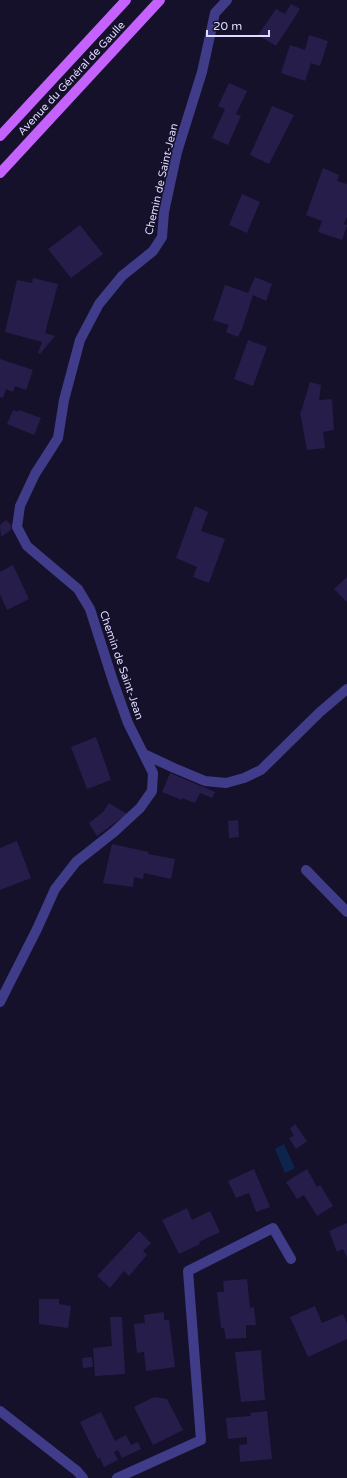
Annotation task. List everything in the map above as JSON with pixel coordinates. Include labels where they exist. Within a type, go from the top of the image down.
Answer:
[{"type":"main road","name":"Avenue du Général de Gaulle","points":[[0,136],[126,0]]},
{"type":"main road","name":"Avenue du Général de Gaulle","points":[[0,173],[160,0]]},
{"type":"street","name":"Chemin de Saint-Jean","points":[[0,1002],[37,929],[55,889],[76,862],[114,832],[140,808],[152,791],[153,774],[128,723],[90,609],[78,588],[27,546],[17,527],[20,506],[35,474],[58,438],[64,400],[80,340],[99,304],[122,276],[153,251],[162,237],[164,212],[178,152],[202,72],[215,13],[227,0]]},
{"type":"street","points":[[144,754],[205,781],[226,783],[244,778],[261,770],[320,712],[347,689]]},
{"type":"street","points":[[306,870],[347,912]]},
{"type":"street","points":[[117,1478],[202,1440],[188,1271],[273,1228],[291,1260]]},
{"type":"street","points":[[0,1411],[78,1471],[83,1478]]},
{"type":"water","points":[[284,1144],[295,1168],[285,1173],[275,1149]]},
{"type":"building","points":[[291,4],[300,9],[276,46],[258,35],[276,9],[285,14]]},
{"type":"building","points":[[309,35],[328,41],[320,66],[311,63],[305,81],[281,73],[290,45],[305,50]]},
{"type":"building","points":[[229,83],[247,91],[236,114],[241,116],[228,145],[212,138],[225,109],[218,106]]},
{"type":"building","points":[[272,106],[294,115],[269,164],[250,155]]},
{"type":"building","points":[[323,168],[339,175],[337,181],[347,184],[347,217],[344,224],[347,226],[342,240],[318,232],[322,221],[306,215]]},
{"type":"building","points":[[242,194],[260,202],[247,233],[229,225]]},
{"type":"building","points":[[80,225],[103,254],[71,278],[48,249]]},
{"type":"building","points":[[255,277],[272,284],[266,301],[253,295],[238,337],[226,332],[229,325],[213,320],[225,285],[248,293]]},
{"type":"building","points":[[33,278],[58,284],[45,333],[55,336],[40,354],[38,353],[42,342],[5,332],[17,280],[32,283]]},
{"type":"building","points":[[248,340],[267,347],[253,386],[234,379]]},
{"type":"building","points":[[0,359],[33,370],[26,390],[15,386],[13,392],[6,389],[3,398],[0,397]]},
{"type":"building","points":[[310,382],[321,385],[319,400],[332,399],[334,430],[323,432],[325,448],[307,450],[300,412]]},
{"type":"building","points":[[13,410],[18,412],[19,410],[41,418],[34,435],[7,424]]},
{"type":"building","points":[[195,506],[208,512],[201,531],[225,539],[209,583],[193,577],[197,567],[176,558]]},
{"type":"building","points":[[6,520],[11,525],[11,530],[1,537],[0,525]]},
{"type":"building","points":[[13,565],[29,599],[7,610],[0,594],[0,572]]},
{"type":"building","points":[[347,577],[347,602],[334,589]]},
{"type":"building","points":[[96,737],[111,780],[87,789],[71,747]]},
{"type":"building","points":[[170,773],[215,792],[212,798],[200,793],[195,803],[182,798],[182,800],[162,792]]},
{"type":"building","points":[[109,803],[127,814],[97,836],[89,823],[103,812]]},
{"type":"building","points":[[238,820],[239,837],[229,838],[228,821]]},
{"type":"building","points":[[17,841],[31,878],[0,890],[0,848]]},
{"type":"building","points":[[112,844],[149,852],[148,854],[175,859],[171,879],[144,873],[143,879],[134,877],[133,887],[103,883]]},
{"type":"building","points":[[295,1124],[307,1141],[296,1149],[289,1138],[294,1136],[290,1129]]},
{"type":"building","points":[[254,1169],[270,1207],[256,1212],[249,1193],[236,1198],[228,1181]]},
{"type":"building","points":[[307,1169],[317,1187],[320,1185],[333,1206],[317,1216],[304,1195],[297,1199],[286,1182]]},
{"type":"building","points":[[187,1208],[192,1220],[210,1211],[220,1232],[179,1254],[162,1220]]},
{"type":"building","points":[[347,1223],[347,1257],[343,1249],[337,1252],[329,1231]]},
{"type":"building","points":[[139,1231],[151,1243],[143,1251],[147,1255],[129,1276],[124,1271],[110,1288],[97,1276]]},
{"type":"building","points":[[247,1279],[250,1308],[254,1307],[256,1325],[246,1325],[246,1338],[226,1339],[224,1328],[221,1328],[217,1292],[224,1292],[223,1281]]},
{"type":"building","points":[[39,1299],[59,1299],[59,1304],[71,1306],[68,1328],[39,1324]]},
{"type":"building","points":[[315,1306],[322,1323],[343,1314],[347,1323],[347,1339],[308,1357],[290,1317]]},
{"type":"building","points":[[164,1312],[164,1320],[169,1320],[175,1367],[146,1371],[144,1352],[137,1353],[134,1324],[145,1323],[144,1315]]},
{"type":"building","points":[[110,1317],[122,1317],[125,1374],[95,1376],[93,1348],[112,1346]]},
{"type":"building","points":[[261,1350],[265,1400],[241,1402],[235,1352]]},
{"type":"building","points":[[92,1357],[93,1367],[83,1368],[82,1358]]},
{"type":"building","points":[[154,1397],[167,1399],[183,1430],[153,1445],[134,1407]]},
{"type":"building","points":[[267,1411],[272,1459],[240,1462],[239,1445],[247,1444],[247,1437],[228,1439],[226,1418],[251,1416],[250,1413]]},
{"type":"building","points":[[101,1412],[115,1441],[126,1435],[131,1445],[138,1442],[141,1449],[122,1458],[118,1450],[114,1452],[118,1460],[104,1467],[100,1458],[98,1459],[80,1422]]}]
